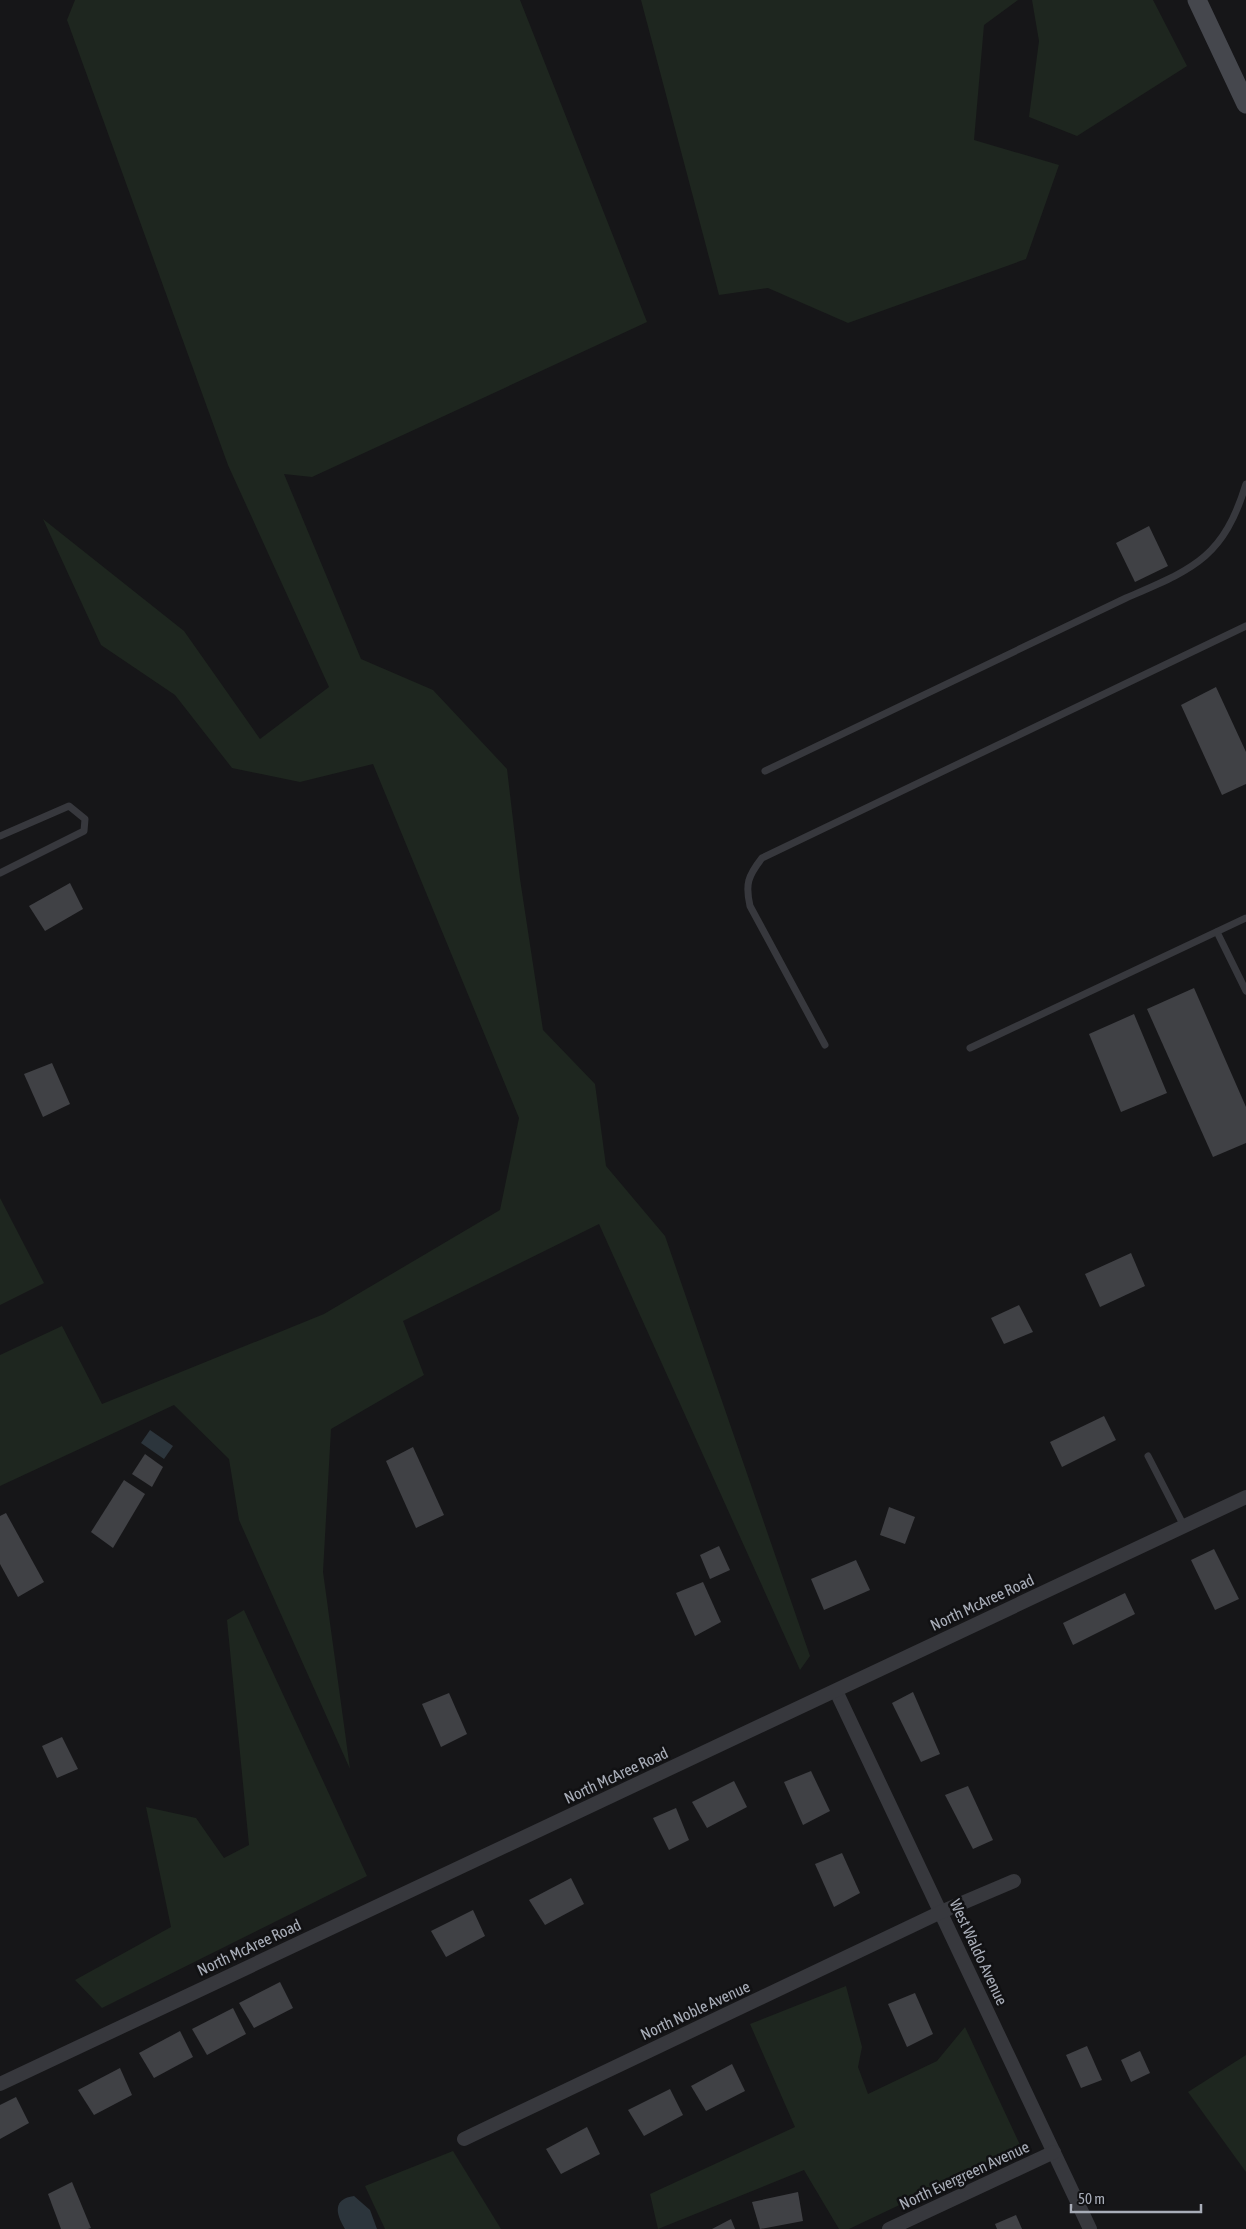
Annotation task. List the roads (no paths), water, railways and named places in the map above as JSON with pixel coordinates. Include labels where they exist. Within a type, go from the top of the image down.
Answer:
[{"type":"main road","points":[[1197,0],[1246,104]]},
{"type":"street","name":"North McAree Road","points":[[0,2084],[1246,1497]]},
{"type":"street","name":"West Waldo Avenue","points":[[836,1691],[1090,2229]]},
{"type":"street","name":"North Noble Avenue","points":[[464,2139],[941,1912],[1014,1880]]},
{"type":"street","name":"North Evergreen Avenue","points":[[888,2229],[1054,2152]]},
{"type":"lane","points":[[764,771],[1126,598],[1177,576],[1204,560],[1226,534],[1246,484]]},
{"type":"lane","points":[[825,1045],[750,906],[746,888],[752,871],[762,858],[1246,626]]},
{"type":"lane","points":[[0,836],[69,806],[85,819],[84,831],[0,873]]},
{"type":"lane","points":[[970,1048],[1246,918]]},
{"type":"lane","points":[[1217,932],[1246,991]]},
{"type":"lane","points":[[1148,1456],[1184,1526]]}]
